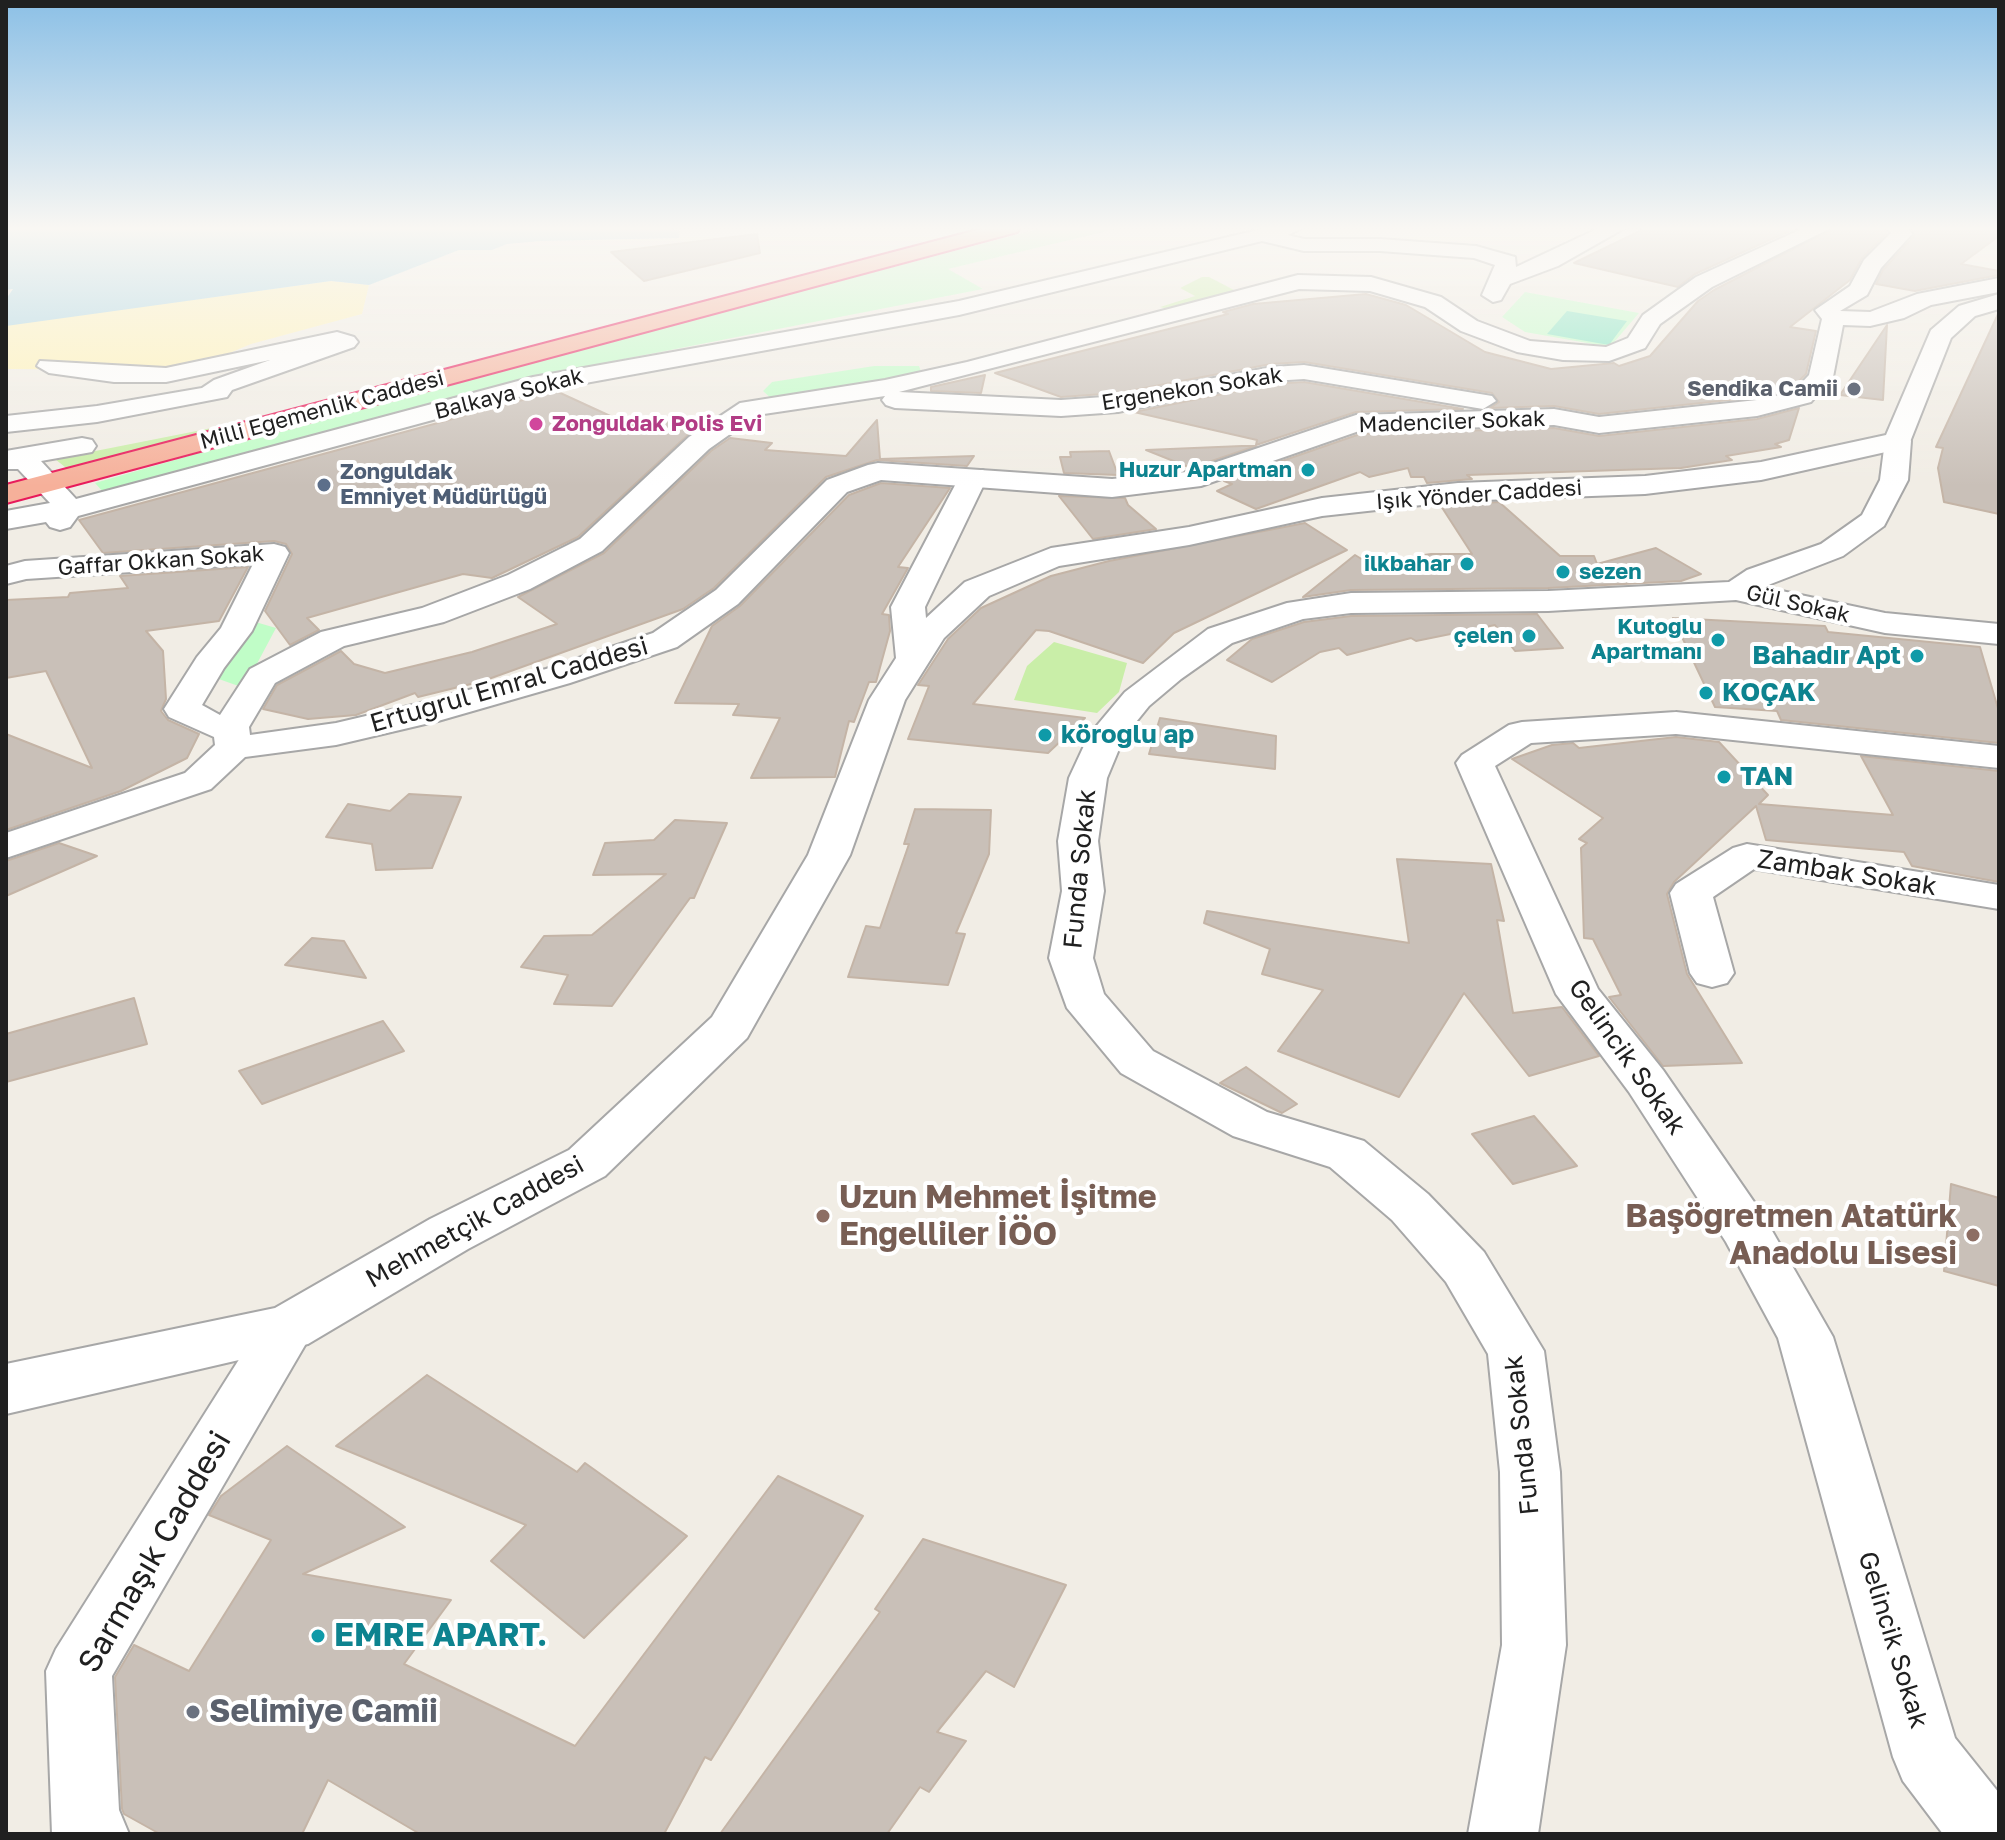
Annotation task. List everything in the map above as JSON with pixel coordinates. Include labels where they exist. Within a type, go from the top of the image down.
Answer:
[{"type":"highway","name":"Milli Egemenlik Caddesi","points":[[82,446],[260,409],[632,314]]},
{"type":"highway","name":"Milli Egemenlik Caddesi","points":[[6,494],[686,314]]},
{"type":"street","name":"Balkaya Sokak","points":[[6,520],[105,502],[533,385],[927,314]]},
{"type":"street","points":[[6,846],[198,781],[233,738],[262,676],[333,639],[433,615],[519,582],[591,545],[699,443],[749,408],[970,369],[1178,314]]},
{"type":"street","points":[[1453,314],[1469,326],[1525,347],[1563,353],[1609,354],[1637,343],[1651,320],[1660,314]]},
{"type":"street","points":[[1830,314],[1834,318],[1870,319],[1892,314]]},
{"type":"street","points":[[1898,441],[1940,335],[1964,314]]},
{"type":"street","name":"Madenciler Sokak","points":[[973,476],[1112,488],[1191,480],[1356,423],[1554,417],[1599,425],[1757,408],[1802,397],[1821,377],[1824,351],[1834,318]]},
{"type":"street","points":[[6,424],[97,414],[210,394],[218,392],[223,385],[346,342],[337,339],[166,375],[114,375],[49,366]]},
{"type":"street","name":"Ergenekon Sokak","points":[[826,396],[1061,408],[1118,404],[1272,374],[1304,372],[1485,401],[1554,417]]},
{"type":"street","name":"Gül Sokak","points":[[1736,591],[1758,577],[1832,550],[1874,520],[1894,480],[1898,441]]},
{"type":"street","name":"Işık Yönder Caddesi","points":[[914,658],[931,632],[977,589],[1051,558],[1189,536],[1322,507],[1458,492],[1645,485],[1761,471],[1898,441]]},
{"type":"street","points":[[11,462],[82,446]]},
{"type":"street","points":[[6,536],[58,525],[67,507],[47,483],[11,462]]},
{"type":"street","name":"Ertuğrul Emral Caddesi","points":[[233,738],[336,734],[558,676],[665,640],[727,597],[837,486],[878,471],[973,476]]},
{"type":"street","points":[[914,658],[908,607],[973,476]]},
{"type":"street","name":"Gaffar Okkan Sokak","points":[[6,575],[25,570],[274,553],[236,631],[209,664],[182,709],[233,738]]},
{"type":"street","name":"Gül Sokak","points":[[1736,591],[1885,623],[1999,634]]},
{"type":"street","name":"Funda Sokak","points":[[1503,1834],[1534,1645],[1530,1472],[1516,1351],[1465,1267],[1410,1207],[1347,1154],[1250,1124],[1137,1062],[1083,998],[1071,958],[1083,891],[1078,841],[1088,778],[1107,735],[1137,699],[1169,672],[1220,636],[1298,610],[1351,603],[1548,601],[1736,591]]},
{"type":"street","name":"Mehmetçik Caddesi","points":[[6,1389],[288,1328],[449,1234],[587,1163],[730,1027],[829,855],[887,700],[914,658]]},
{"type":"street","name":"Gelincik Sokak","points":[[1987,1834],[1927,1757],[1805,1337],[1745,1229],[1646,1081],[1578,994],[1475,763],[1522,733],[1676,723],[1999,757]]},
{"type":"street","name":"Zambak Sokak","points":[[1712,973],[1691,893],[1747,856],[1999,897]]},
{"type":"street","name":"Sarmaşık Caddesi","points":[[94,1834],[85,1829],[79,1671],[288,1328]]},
{"type":"green space","points":[[715,314],[856,314],[563,371],[105,494],[95,483],[352,409]]},
{"type":"green space","points":[[1505,314],[1638,314],[1610,347],[1525,332],[1502,317]]},
{"type":"green space","points":[[1565,314],[1627,321],[1609,345],[1547,334]]},
{"type":"green space","points":[[874,366],[919,366],[922,374],[774,401],[763,391],[772,382]]},
{"type":"green space","points":[[242,422],[245,424],[70,471],[55,459]]},
{"type":"green space","points":[[252,621],[276,628],[244,688],[216,678]]},
{"type":"green space","points":[[1054,642],[1127,663],[1119,692],[1097,713],[1014,700],[1027,666]]},
{"type":"sand","points":[[88,314],[362,314],[251,344],[189,370],[6,369],[6,325]]},
{"type":"water","points":[[6,314],[94,314],[6,326]]},
{"type":"building","points":[[1228,314],[1421,314],[1485,352],[1551,369],[1614,363],[1619,366],[1650,356],[1687,314],[1807,314],[1790,327],[1816,331],[1806,374],[1791,389],[1762,386],[1775,393],[1599,414],[1554,406],[1490,408],[1499,402],[1492,393],[1304,362],[1271,364],[1118,393],[1061,397],[995,373]]},
{"type":"building","points":[[1999,314],[1999,514],[1944,502],[1938,468],[1943,448],[1936,447]]},
{"type":"building","points":[[1887,325],[1883,400],[1840,395]]},
{"type":"building","points":[[985,375],[981,393],[931,391],[931,387]]},
{"type":"building","points":[[1304,382],[1463,409],[1356,412],[1256,445],[1257,440],[1134,412],[1272,384]]},
{"type":"building","points":[[556,391],[632,426],[644,417],[687,421],[684,431],[691,432],[578,537],[492,578],[463,574],[307,618],[319,630],[290,645],[265,611],[292,554],[286,544],[274,541],[103,553],[79,520]]},
{"type":"building","points":[[1799,408],[1789,440],[1775,444],[1781,447],[1726,456],[1732,460],[1681,468],[1467,475],[1472,479],[1427,483],[1424,477],[1411,477],[1408,468],[1369,477],[1360,472],[1256,509],[1217,491],[1232,484],[1224,481],[1360,434],[1554,428],[1599,436],[1757,419]]},
{"type":"building","points":[[877,420],[880,459],[974,456],[967,466],[877,460],[826,477],[714,588],[683,609],[483,681],[418,697],[415,693],[356,715],[308,719],[263,709],[277,685],[341,651],[354,664],[385,673],[472,652],[557,624],[518,597],[604,553],[711,451],[730,438],[772,443],[765,450],[846,456]]},
{"type":"building","points":[[1256,446],[1191,468],[1146,450]]},
{"type":"building","points":[[1109,451],[1118,475],[1064,473],[1060,457],[1071,457],[1070,452]]},
{"type":"building","points":[[881,483],[950,488],[898,567],[908,568],[882,614],[889,615],[890,631],[876,682],[869,682],[854,722],[849,721],[835,777],[751,778],[780,718],[733,715],[739,704],[675,703],[712,626],[740,606],[849,495]]},
{"type":"building","points":[[1059,496],[1125,498],[1128,505],[1156,529],[1093,539]]},
{"type":"building","points":[[1499,502],[1560,556],[1594,556],[1597,564],[1656,548],[1701,574],[1681,581],[1548,588],[1351,590],[1303,597],[1355,555],[1368,563],[1431,554],[1472,554],[1441,506]]},
{"type":"building","points":[[1305,523],[1347,550],[1174,633],[1143,663],[1049,631],[1036,630],[973,704],[1085,718],[1048,753],[908,739],[929,686],[918,685],[948,639],[981,608],[1051,576],[1109,561]]},
{"type":"building","points":[[248,567],[219,621],[146,631],[163,651],[166,699],[161,711],[168,720],[199,734],[187,758],[121,791],[6,830],[6,734],[92,768],[46,671],[6,678],[6,600],[68,597],[70,593],[128,588],[120,576]]},
{"type":"building","points":[[1537,614],[1563,648],[1515,651],[1495,625],[1416,641],[1411,638],[1347,655],[1339,648],[1320,652],[1272,682],[1227,660],[1252,639],[1304,622],[1351,616]]},
{"type":"building","points":[[1673,618],[1825,626],[1828,632],[1980,647],[1999,712],[1999,743],[1781,720],[1777,711],[1715,707]]},
{"type":"building","points":[[1160,718],[1276,736],[1275,769],[1149,754]]},
{"type":"building","points":[[1676,737],[1719,742],[1768,795],[1759,804],[1893,815],[1861,756],[1999,771],[1999,882],[1912,866],[1904,852],[1766,840],[1756,806],[1674,882],[1667,894],[1687,974],[1742,1063],[1663,1066],[1609,997],[1621,995],[1593,939],[1584,938],[1581,848],[1587,843],[1579,839],[1603,818],[1512,759],[1552,745],[1573,743],[1579,748]]},
{"type":"building","points":[[409,794],[461,797],[432,868],[376,870],[372,844],[326,837],[348,804],[390,811]]},
{"type":"building","points":[[915,809],[991,810],[989,854],[956,933],[965,934],[948,985],[848,977],[866,926],[880,928],[909,844],[904,844]]},
{"type":"building","points":[[675,820],[727,823],[694,898],[690,898],[612,1006],[554,1004],[568,975],[521,967],[544,936],[592,935],[666,874],[593,875],[605,843],[654,840]]},
{"type":"building","points":[[59,843],[97,856],[6,896],[6,861]]},
{"type":"building","points":[[1397,859],[1491,864],[1504,921],[1497,920],[1513,1013],[1562,1007],[1599,1056],[1529,1076],[1464,993],[1399,1097],[1278,1051],[1323,990],[1262,974],[1270,949],[1204,923],[1207,911],[1409,943]]},
{"type":"building","points":[[312,938],[344,941],[366,978],[285,965]]},
{"type":"building","points":[[134,998],[147,1044],[6,1082],[6,1034]]},
{"type":"building","points":[[383,1021],[404,1051],[262,1104],[239,1071]]},
{"type":"building","points":[[1246,1067],[1297,1104],[1282,1113],[1220,1083]]},
{"type":"building","points":[[1534,1116],[1577,1166],[1513,1184],[1472,1134]]},
{"type":"building","name":"Başögretmen Atatürk Anadolu Lisesi","points":[[1951,1184],[1999,1198],[1999,1286],[1944,1271]]},
{"type":"building","points":[[427,1375],[577,1472],[585,1463],[687,1536],[584,1638],[491,1561],[526,1525],[336,1446]]},
{"type":"building","points":[[287,1446],[405,1527],[303,1574],[451,1600],[404,1664],[575,1746],[778,1476],[863,1516],[711,1760],[705,1757],[664,1834],[420,1834],[328,1780],[302,1834],[160,1834],[124,1814],[122,1809],[115,1677],[134,1645],[189,1671],[271,1540],[209,1515],[221,1496]]},
{"type":"building","points":[[923,1539],[1066,1585],[1014,1687],[986,1671],[937,1732],[966,1741],[929,1792],[920,1787],[887,1834],[720,1834],[880,1612],[875,1609]]},
{"type":"place","name":"Sendika Camii","points":[[1854,389]]},
{"type":"place","name":"Zonguldak Polis Evi","points":[[536,424]]},
{"type":"place","name":"Huzur Apartman","points":[[1308,470]]},
{"type":"place","name":"Zonguldak Emniyet Müdürlüğü","points":[[324,485]]},
{"type":"place","name":"ilkbahar","points":[[1467,564]]},
{"type":"place","name":"sezen","points":[[1563,572]]},
{"type":"place","name":"çelen","points":[[1529,636]]},
{"type":"place","name":"Kutoğlu Apartmanı","points":[[1718,640]]},
{"type":"place","name":"Bahadır Apt","points":[[1917,656]]},
{"type":"place","name":"KOÇAK","points":[[1706,693]]},
{"type":"place","name":"köroğlu ap","points":[[1045,735]]},
{"type":"place","name":"TAN","points":[[1724,777]]},
{"type":"place","name":"Uzun Mehmet İşitme Engelliler İÖO","points":[[823,1216]]},
{"type":"place","name":"Başögretmen Atatürk Anadolu Lisesi","points":[[1973,1235]]},
{"type":"place","name":"EMRE APART.","points":[[318,1636]]},
{"type":"place","name":"Selimiye Camii","points":[[193,1712]]}]
